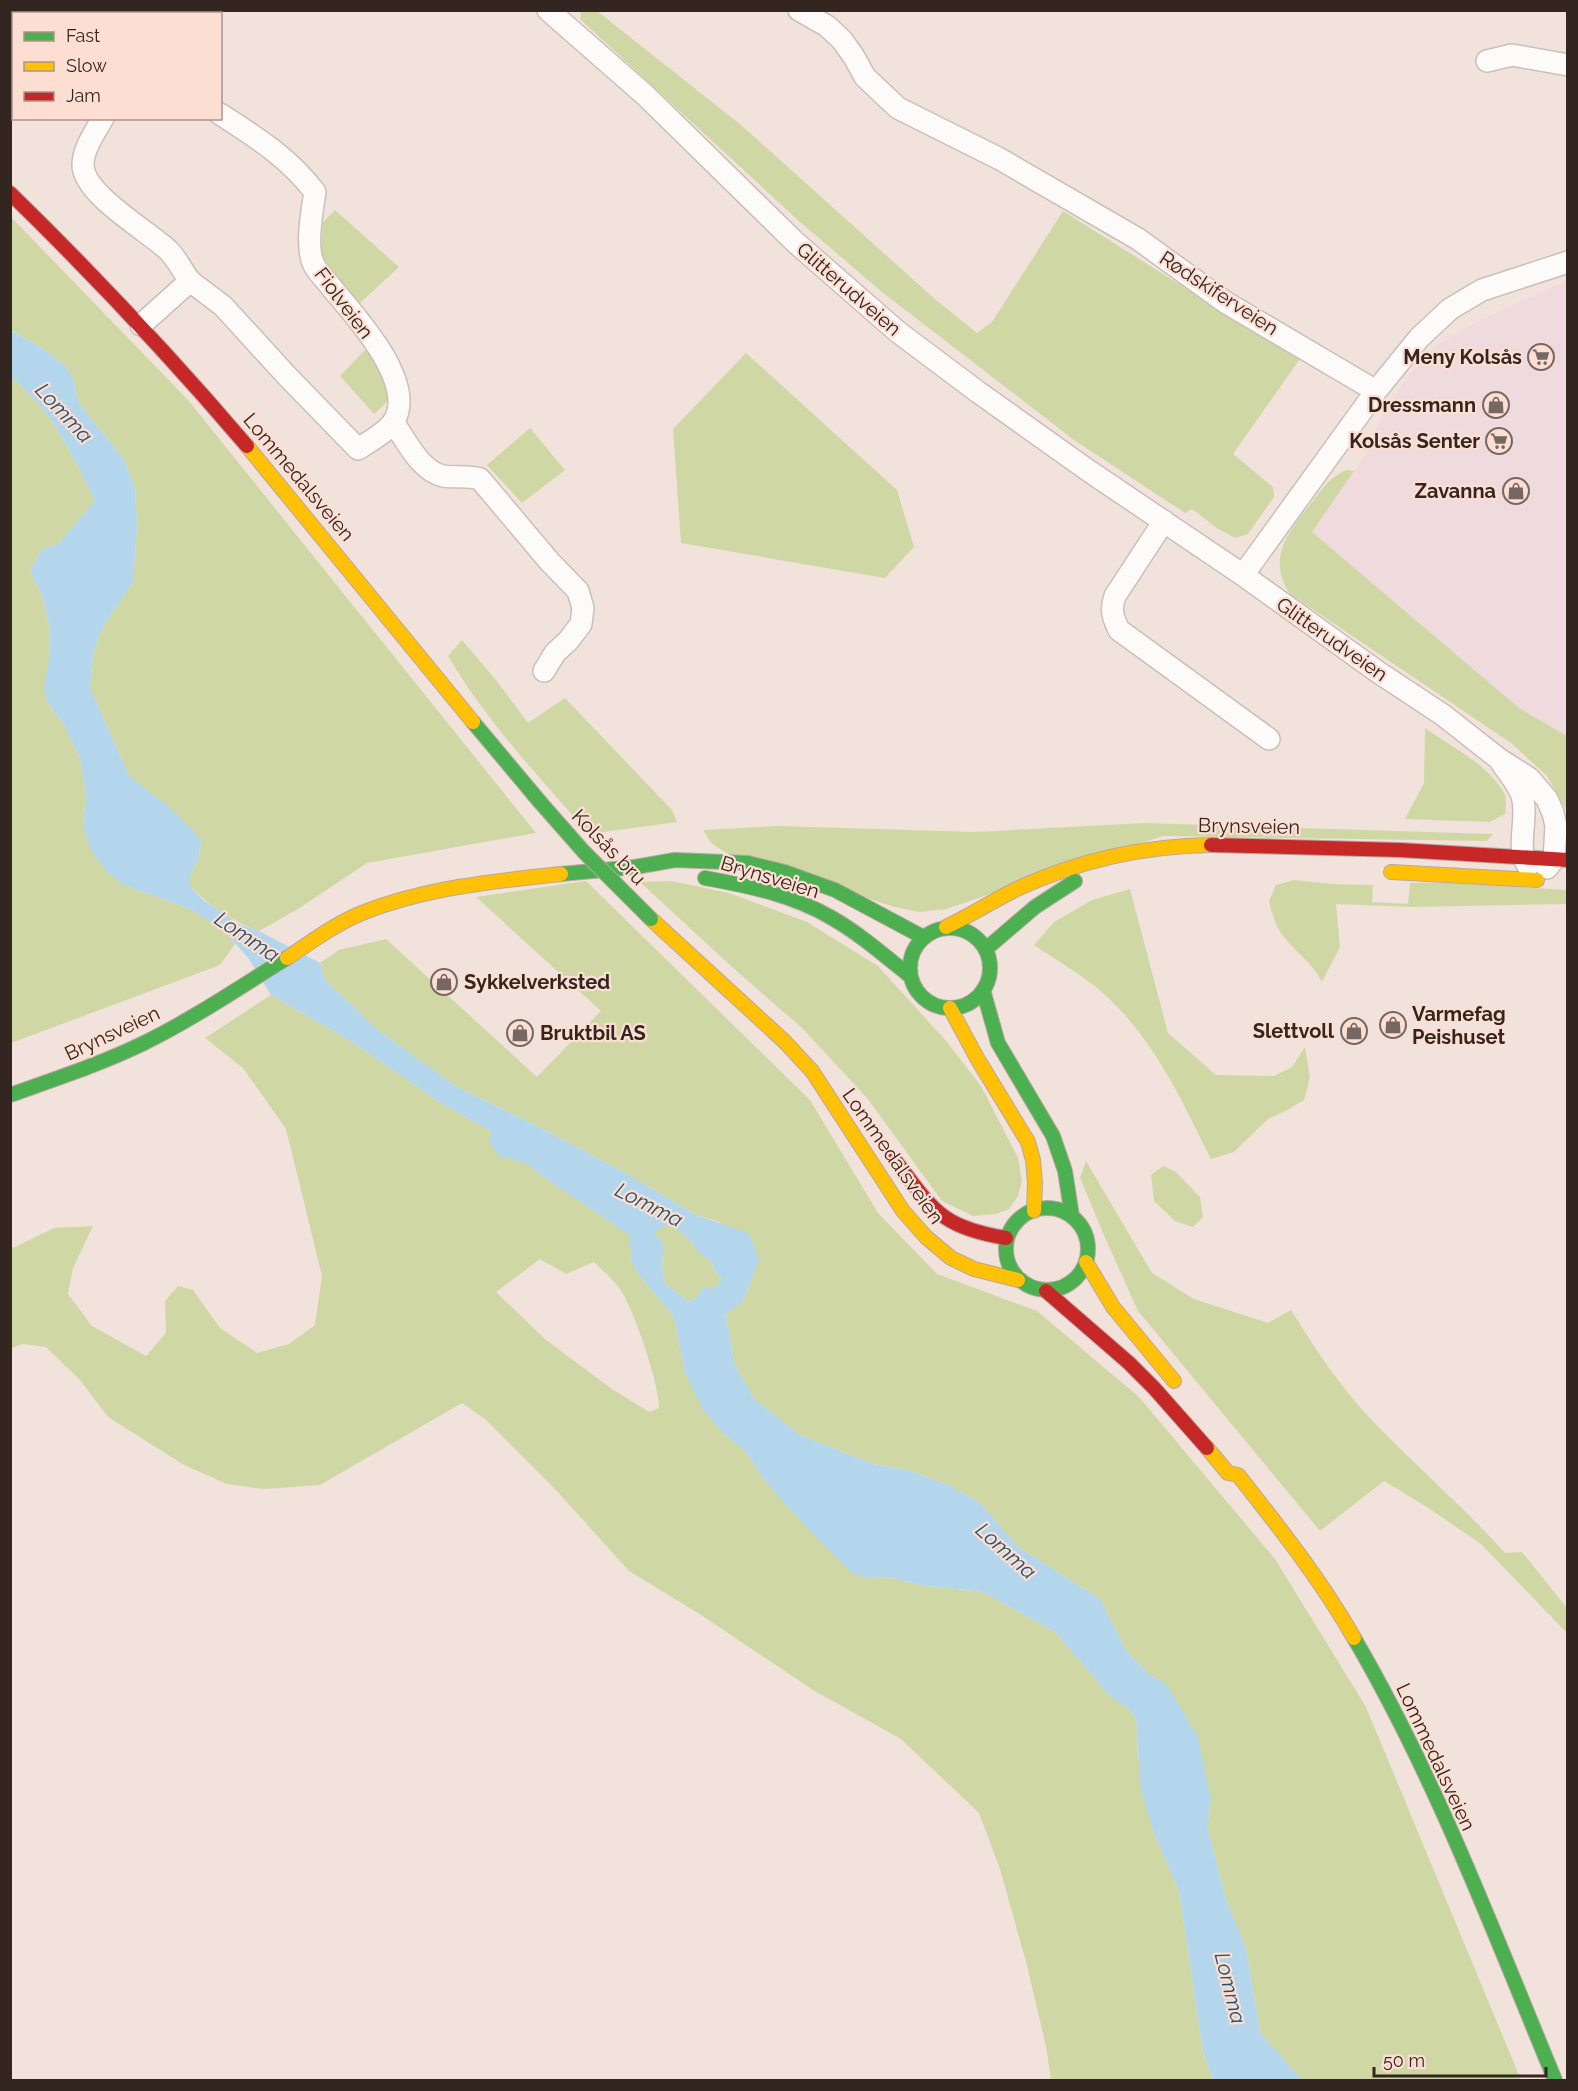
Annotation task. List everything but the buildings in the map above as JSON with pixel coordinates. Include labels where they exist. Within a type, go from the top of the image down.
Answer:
[{"type":"main road","name":"Lommedalsveien","points":[[10,193],[57,236],[212,404],[399,628],[470,719],[540,802]]},
{"type":"main road","name":"Kolsås bru","points":[[540,802],[584,852],[651,919]]},
{"type":"main road","name":"Brynsveien","points":[[946,927],[1049,875],[1106,857],[1164,846],[1225,844],[1376,848],[1561,859]]},
{"type":"main road","name":"Brynsveien","points":[[10,1095],[127,1051],[226,996],[315,939],[360,914],[403,898],[448,889],[525,878],[635,867],[675,860],[727,862],[767,867],[813,881],[835,890],[923,937]]},
{"type":"main road","points":[[986,949],[1041,902],[1075,881],[1123,866],[1150,864]]},
{"type":"main road","name":"Brynsveien","points":[[635,867],[747,887],[817,910],[849,929],[910,976]]},
{"type":"main road","points":[[1383,872],[1542,880]]},
{"type":"main road","name":"Lommedalsveien","points":[[651,919],[784,1041],[812,1071],[848,1098]]},
{"type":"main road","points":[[946,927],[959,928],[971,933],[986,949],[990,972],[983,990],[975,1000],[961,1007],[950,1008],[930,1003],[918,993],[910,976],[909,964],[913,949],[923,937],[934,930],[946,927]]},
{"type":"main road","points":[[983,990],[998,1043],[1053,1136],[1065,1171],[1072,1216]]},
{"type":"main road","points":[[950,1008],[977,1058],[1028,1142],[1033,1160],[1034,1211]]},
{"type":"main road","name":"Lommedalsveien","points":[[812,1071],[903,1211],[926,1237],[951,1258],[974,1269],[1018,1280]]},
{"type":"main road","name":"Lommedalsveien","points":[[889,1152],[919,1194],[943,1217],[959,1226],[982,1234],[1006,1238]]},
{"type":"main road","points":[[1045,1207],[1059,1209],[1072,1216],[1082,1227],[1088,1241],[1086,1262],[1076,1279],[1068,1285],[1046,1291],[1030,1288],[1018,1280],[1010,1269],[1005,1255],[1006,1238],[1014,1223],[1024,1214],[1045,1207]]},
{"type":"main road","points":[[1086,1262],[1113,1307],[1185,1396]]},
{"type":"main road","name":"Lommedalsveien","points":[[1046,1291],[1129,1363],[1154,1388],[1228,1473],[1238,1470],[1346,1624],[1385,1693],[1447,1824],[1555,2080]]},
{"type":"street","name":"Rødskiferveien","points":[[799,10],[827,26],[842,40],[865,77],[898,108],[1000,159],[1138,239],[1225,302],[1376,392]]},
{"type":"street","name":"Glitterudveien","points":[[559,14],[795,242],[898,332],[1080,465],[1243,575],[1378,672],[1443,715],[1498,759],[1529,778],[1547,799],[1553,813],[1561,859]]},
{"type":"street","points":[[1487,61],[1512,55],[1568,65]]},
{"type":"street","name":"Fiolveien","points":[[222,115],[260,139],[298,170],[315,192],[311,241],[314,265],[368,332],[398,382],[400,407],[393,422]]},
{"type":"street","points":[[102,120],[86,149],[83,164],[86,179],[106,201],[171,253],[190,281],[223,306],[358,449],[385,431],[393,422],[431,471],[447,477],[470,476],[480,479],[549,561],[578,591],[583,608],[581,624],[555,653],[544,671]]},
{"type":"street","points":[[1243,575],[1376,392],[1419,338],[1450,309],[1482,290],[1568,262]]},
{"type":"street","points":[[141,325],[190,281]]},
{"type":"street","points":[[1164,521],[1115,596],[1111,607],[1113,618],[1119,630],[1269,739]]},
{"type":"street","name":"Glitterudveien","points":[[1498,759],[1522,795],[1524,828],[1522,856]]},
{"type":"street","points":[[1522,856],[1542,880],[1561,859]]},
{"type":"shaded area","points":[[1567,280],[1567,736],[1519,708],[1312,532],[1367,453],[1378,424],[1403,383],[1434,347],[1469,326]]},
{"type":"green space","points":[[581,11],[597,11],[741,125],[936,300],[977,333],[992,322],[1063,211],[1198,296],[1302,356],[1233,454],[1273,487],[1274,497],[1248,534],[1235,538],[1218,529],[1192,509],[1185,513],[1074,440],[882,292],[800,222],[580,19]]},
{"type":"green space","points":[[335,210],[399,267],[359,304],[321,259],[323,222]]},
{"type":"green space","points":[[10,216],[188,400],[536,833],[367,863],[298,909],[259,931],[222,913],[190,886],[190,876],[199,857],[201,839],[163,803],[129,776],[90,688],[93,653],[99,636],[105,623],[133,583],[137,525],[135,487],[123,458],[81,406],[69,371],[55,357],[11,330]]},
{"type":"green space","points":[[365,350],[374,357],[391,398],[374,414],[340,376]]},
{"type":"green space","points":[[746,353],[897,490],[914,547],[885,578],[681,543],[673,429]]},
{"type":"green space","points":[[11,378],[50,418],[70,451],[95,501],[58,544],[41,550],[30,571],[42,595],[50,629],[48,703],[64,725],[80,758],[86,794],[83,825],[124,885],[190,909],[223,930],[235,944],[220,965],[11,1043]]},
{"type":"green space","points":[[530,428],[565,470],[522,503],[487,465]]},
{"type":"green space","points":[[1346,470],[1354,471],[1312,532],[1519,708],[1567,736],[1567,812],[1547,776],[1511,743],[1290,594],[1280,569],[1280,558],[1287,537],[1325,485]]},
{"type":"green space","points":[[462,640],[528,723],[565,698],[672,810],[677,822],[589,834],[514,748],[463,680],[448,656]]},
{"type":"green space","points":[[1425,728],[1467,756],[1496,781],[1505,796],[1505,814],[1490,822],[1405,819],[1424,783]]},
{"type":"green space","points":[[1145,823],[1493,834],[1487,841],[1163,836],[946,909],[919,912],[895,907],[731,856],[711,843],[703,830],[778,826],[976,832]]},
{"type":"green space","points":[[1294,880],[1373,885],[1372,902],[1408,904],[1410,883],[1568,890],[1567,904],[1412,907],[1336,904],[1340,947],[1322,982],[1314,969],[1281,933],[1271,911],[1269,901],[1276,885]]},
{"type":"green space","points":[[586,881],[810,1100],[878,1213],[937,1274],[1037,1311],[1139,1397],[1275,1559],[1366,1707],[1521,2080],[1302,2080],[1260,2033],[1246,1948],[1226,1900],[1207,1826],[1211,1800],[1166,1684],[1150,1675],[1127,1652],[1100,1599],[1018,1547],[979,1502],[948,1485],[908,1470],[873,1464],[800,1435],[754,1399],[734,1363],[726,1313],[742,1303],[759,1261],[719,1222],[696,1215],[627,1174],[455,1086],[378,1030],[325,980],[320,963],[339,950],[386,939],[537,1077],[601,1011],[476,897]]},
{"type":"green space","points":[[671,881],[729,893],[807,922],[878,966],[947,1042],[981,1086],[1018,1158],[1022,1181],[1018,1196],[1009,1209],[996,1214],[973,1216],[942,1201],[867,1098],[802,1028],[640,882]]},
{"type":"green space","points":[[1130,889],[1168,1033],[1216,1075],[1274,1076],[1292,1067],[1305,1047],[1310,1078],[1304,1100],[1268,1119],[1234,1152],[1211,1159],[1166,1072],[1138,1031],[1097,988],[1034,945],[1054,922],[1092,900]]},
{"type":"green space","points":[[271,995],[352,1042],[442,1104],[491,1131],[539,1174],[630,1235],[632,1262],[640,1276],[674,1317],[685,1373],[724,1434],[746,1452],[767,1484],[866,1578],[887,1577],[921,1585],[983,1592],[1055,1632],[1112,1698],[1129,1709],[1136,1719],[1138,1756],[1153,1831],[1179,1891],[1203,2052],[1213,2080],[1051,2080],[1046,2046],[1026,1962],[1000,1869],[979,1813],[901,1739],[813,1690],[698,1613],[629,1571],[555,1489],[485,1419],[462,1403],[320,1485],[264,1489],[227,1484],[184,1465],[108,1417],[80,1380],[46,1347],[22,1344],[11,1349],[11,1249],[54,1228],[93,1226],[73,1268],[68,1294],[92,1326],[146,1356],[166,1333],[165,1301],[178,1286],[193,1290],[220,1328],[257,1353],[289,1344],[315,1325],[322,1276],[286,1129],[243,1068],[205,1038]],"holes":[[[540,1259],[566,1274],[594,1262],[620,1289],[632,1312],[645,1347],[659,1408],[649,1412],[612,1389],[546,1340],[496,1292]]]},
{"type":"green space","points":[[1086,1161],[1152,1273],[1194,1299],[1268,1323],[1291,1310],[1326,1364],[1366,1414],[1505,1553],[1522,1552],[1567,1608],[1567,1633],[1481,1544],[1384,1481],[1320,1531],[1138,1311],[1080,1178]]},
{"type":"green space","points":[[1163,1166],[1176,1172],[1200,1197],[1203,1217],[1193,1227],[1175,1221],[1154,1201],[1151,1175]]},
{"type":"green space","points":[[669,1223],[687,1237],[700,1254],[711,1261],[716,1273],[722,1279],[713,1290],[703,1287],[699,1295],[690,1302],[665,1284],[662,1269],[663,1257],[654,1232]]},
{"type":"water","name":"Lomma","points":[[10,330],[55,357],[69,371],[81,406],[123,458],[135,487],[137,525],[133,583],[105,623],[99,636],[93,653],[90,688],[129,776],[162,802],[162,800],[201,839],[199,857],[190,876],[190,886],[202,899],[239,924],[259,931],[320,963],[325,980],[378,1030],[455,1086],[627,1174],[696,1215],[748,1233],[759,1261],[742,1303],[726,1314],[734,1363],[754,1399],[800,1435],[873,1464],[908,1470],[948,1485],[979,1502],[1018,1547],[1100,1599],[1127,1652],[1150,1675],[1166,1684],[1198,1737],[1211,1800],[1207,1826],[1226,1900],[1246,1948],[1260,2033],[1302,2080],[1213,2080],[1203,2052],[1179,1891],[1153,1831],[1141,1790],[1136,1719],[1129,1709],[1112,1698],[1055,1632],[983,1592],[921,1585],[887,1577],[866,1578],[852,1573],[767,1484],[746,1452],[724,1434],[703,1410],[685,1373],[674,1317],[640,1276],[632,1262],[629,1235],[539,1174],[528,1164],[499,1156],[490,1143],[491,1131],[442,1104],[352,1042],[271,995],[249,959],[223,930],[190,909],[124,885],[106,871],[91,850],[83,825],[86,794],[80,758],[64,725],[48,703],[44,689],[49,659],[50,629],[42,595],[30,571],[41,550],[58,544],[95,501],[70,451],[50,418],[11,378]],"holes":[[[669,1224],[687,1237],[700,1254],[711,1261],[716,1273],[722,1279],[713,1289],[703,1287],[699,1295],[690,1302],[665,1284],[662,1269],[663,1243],[654,1232]]]},
{"type":"traffic: fast","points":[[473,722],[540,802]]},
{"type":"traffic: fast","points":[[540,802],[584,852],[651,919]]},
{"type":"traffic: fast","points":[[561,874],[635,867],[675,860],[748,863],[785,872],[835,890],[923,937]]},
{"type":"traffic: fast","points":[[705,878],[770,892],[817,910],[852,931],[910,976]]},
{"type":"traffic: fast","points":[[986,949],[1035,907],[1075,881]]},
{"type":"traffic: fast","points":[[950,928],[965,931],[978,940],[987,953],[990,968],[987,983],[978,996],[965,1005],[950,1008],[935,1005],[922,996],[913,983],[910,968],[913,953],[922,940],[935,931],[950,928]]},
{"type":"traffic: fast","points":[[10,1095],[128,1051],[198,1013],[287,958]]},
{"type":"traffic: fast","points":[[983,990],[998,1043],[1053,1136],[1065,1171],[1072,1216]]},
{"type":"traffic: fast","points":[[1039,1208],[1055,1208],[1070,1215],[1081,1226],[1088,1241],[1088,1249],[1085,1265],[1076,1278],[1055,1290],[1039,1290],[1024,1283],[1013,1272],[1006,1257],[1006,1241],[1013,1226],[1024,1215],[1039,1208]]},
{"type":"traffic: fast","points":[[1354,1638],[1384,1691],[1437,1800],[1555,2080]]},
{"type":"traffic: slow","points":[[247,446],[473,722]]},
{"type":"traffic: slow","points":[[946,927],[1019,888],[1089,862],[1162,848],[1211,845]]},
{"type":"traffic: slow","points":[[1391,872],[1537,880]]},
{"type":"traffic: slow","points":[[287,958],[342,922],[386,904],[460,887],[561,874]]},
{"type":"traffic: slow","points":[[651,919],[784,1041],[812,1071],[903,1211],[926,1237],[951,1258],[974,1269],[1018,1280]]},
{"type":"traffic: slow","points":[[950,1008],[977,1058],[1028,1142],[1033,1160],[1034,1211]]},
{"type":"traffic: slow","points":[[1086,1262],[1113,1307],[1174,1381]]},
{"type":"traffic: slow","points":[[1207,1448],[1228,1473],[1238,1475],[1269,1514],[1314,1575],[1354,1638]]},
{"type":"traffic: jam","points":[[10,193],[132,317],[247,446]]},
{"type":"traffic: jam","points":[[1211,845],[1400,850],[1568,860]]},
{"type":"traffic: jam","points":[[894,1159],[929,1203],[951,1221],[966,1228],[1006,1238]]},
{"type":"traffic: jam","points":[[1046,1291],[1129,1363],[1207,1448]]},
{"type":"place","name":"Meny Kolsås","points":[[1541,357]]},
{"type":"place","name":"Dressmann","points":[[1496,405]]},
{"type":"place","name":"Kolsås Senter","points":[[1499,441]]},
{"type":"place","name":"Zavanna","points":[[1516,491]]},
{"type":"place","name":"Sykkelverksted","points":[[444,982]]},
{"type":"place","name":"Varmefag Peishuset","points":[[1393,1025]]},
{"type":"place","name":"Slettvoll","points":[[1354,1031]]},
{"type":"place","name":"Bruktbil AS","points":[[520,1033]]}]
